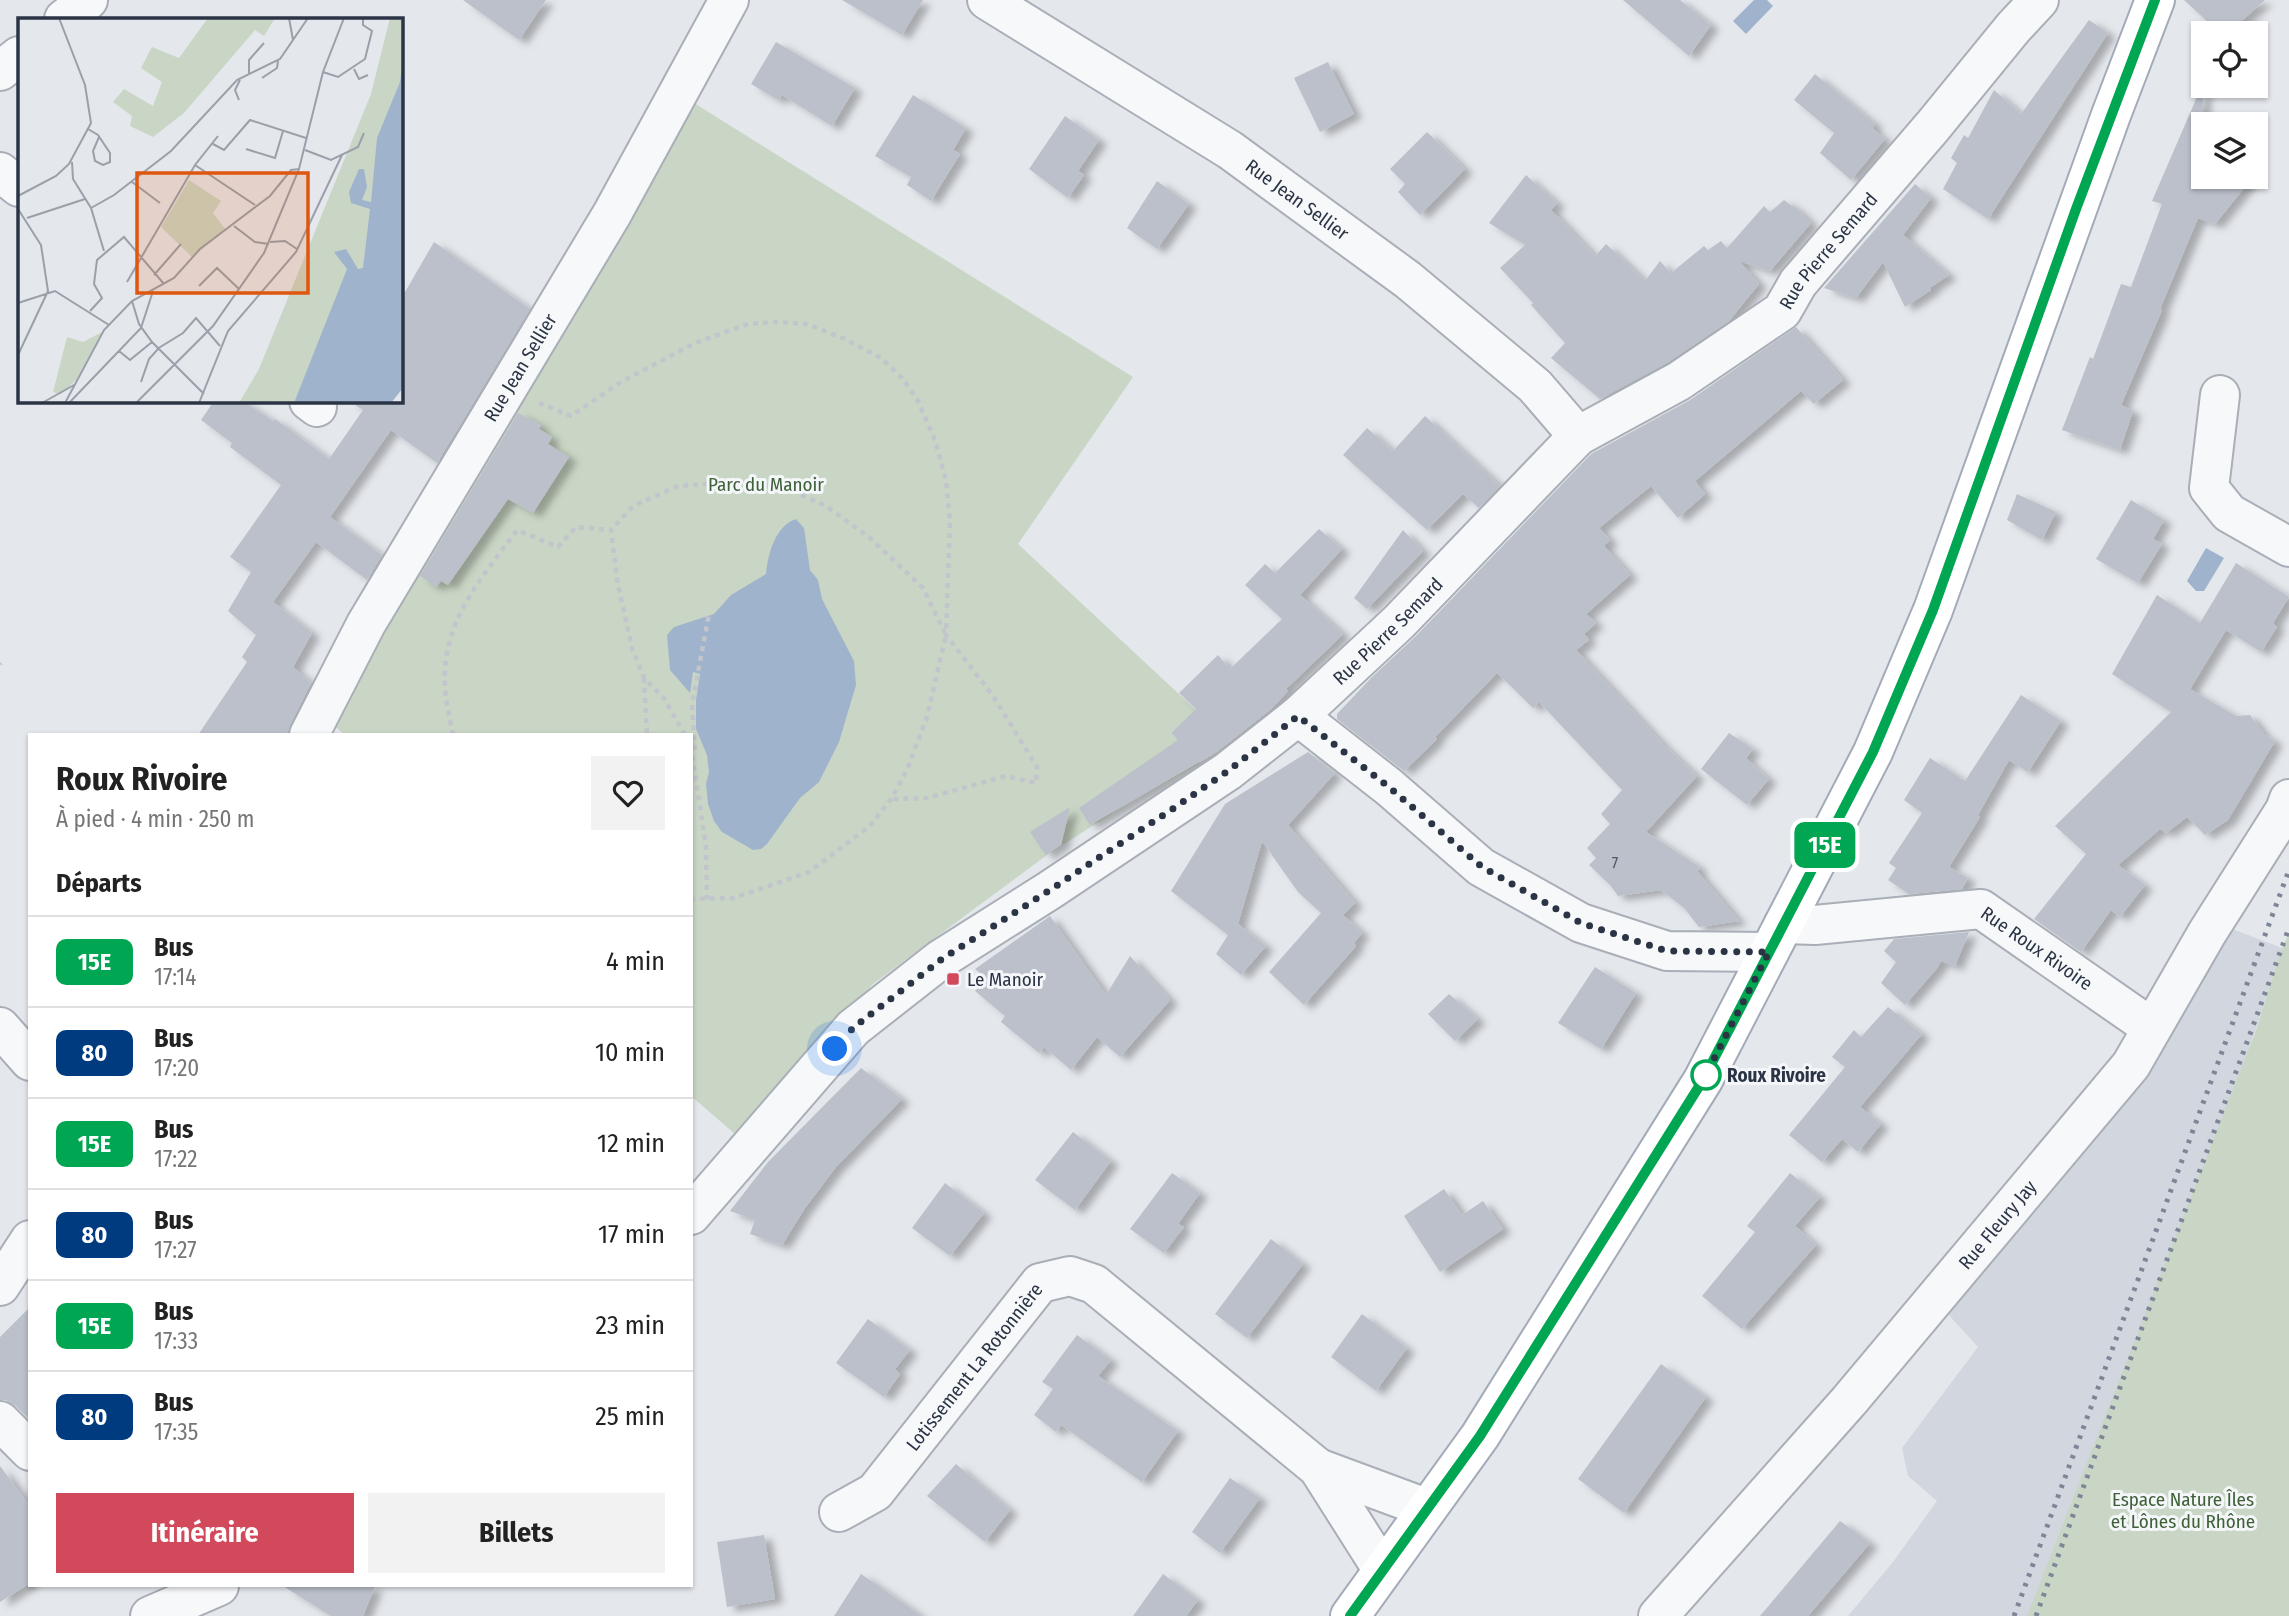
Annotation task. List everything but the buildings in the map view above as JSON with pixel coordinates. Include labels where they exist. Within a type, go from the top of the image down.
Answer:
[{"type":"main road","points":[[1349,1616],[1480,1436],[1703,1080],[1873,752],[1933,610],[2155,0]]},
{"type":"street","points":[[65,18],[88,0]]},
{"type":"street","name":"Rue Jean Sellier","points":[[310,733],[366,624],[612,214],[729,0]]},
{"type":"street","name":"Rue Jean Sellier","points":[[987,0],[1230,150],[1408,280],[1535,386],[1578,436]]},
{"type":"street","name":"Rue Pierre Semard","points":[[693,1213],[853,1028],[942,959],[1174,808],[1228,771],[1298,716],[1399,622],[1578,436],[1679,381],[1782,311],[1798,283],[1933,126],[2013,27],[2039,0]]},
{"type":"street","points":[[0,71],[18,56]]},
{"type":"street","points":[[0,172],[18,186]]},
{"type":"street","points":[[2220,394],[2209,488],[2229,513],[2289,547]]},
{"type":"street","name":"Rue Roux Rivoire","points":[[1298,716],[1389,787],[1482,867],[1581,923],[1667,951],[1776,938],[1815,925],[1981,909],[2152,1028]]},
{"type":"street","name":"Rue Fleury Jay","points":[[1658,1616],[1857,1391],[2131,1065],[2289,799]]},
{"type":"street","points":[[0,1027],[28,1059]]},
{"type":"street","points":[[0,1286],[28,1243]]},
{"type":"street","name":"Lotissement La Rotonnière","points":[[839,1512],[875,1492],[1040,1283],[1070,1276],[1094,1284],[1318,1468],[1382,1569]]},
{"type":"street","points":[[0,1421],[28,1449]]},
{"type":"street","name":"Lotissement La Rotonnière","points":[[1318,1468],[1426,1508]]},
{"type":"street","points":[[150,1616],[216,1597]]},
{"type":"path","points":[[506,389],[571,416],[621,382],[695,343],[748,324],[807,324],[845,339],[881,358],[902,379],[918,401],[935,440],[946,481],[950,521],[946,635],[927,717],[906,772],[891,799],[870,826],[809,872],[734,898],[693,899]]},
{"type":"path","points":[[647,733],[645,678],[629,634],[617,580],[611,530],[633,506],[678,486],[739,482],[789,489],[826,506],[879,547],[923,588],[946,635],[993,696],[1037,767],[1036,783],[1006,776],[927,798],[891,799]]},
{"type":"path","points":[[453,733],[445,687],[447,646],[464,603],[517,530],[558,547],[576,527],[611,530]]},
{"type":"path","points":[[694,757],[696,743],[692,704],[709,614]]},
{"type":"path","points":[[645,678],[663,697],[684,733]]},
{"type":"path","points":[[693,753],[706,846],[707,899]]},
{"type":"shaded area","points":[[2214,922],[2282,948],[2140,1385],[2052,1616],[1848,1616],[1893,1562],[1937,1501],[1908,1476],[1902,1448],[1978,1347],[1935,1300]]},
{"type":"green space","name":"Parc du Manoir","points":[[694,103],[1133,377],[1018,544],[1196,710],[1171,733],[1200,763],[1125,805],[1047,855],[873,984],[735,1134],[693,1098],[693,733],[343,733],[327,720]]},
{"type":"green space","name":"Espace Nature Îles et Lônes du Rhône","points":[[2289,934],[2289,1616],[2027,1616],[2254,1036]]},
{"type":"water","points":[[1754,0],[1767,0],[1773,6],[1746,34],[1733,21]]},
{"type":"water","points":[[796,519],[804,528],[810,570],[818,580],[822,599],[854,661],[856,685],[839,742],[819,782],[800,798],[767,844],[761,849],[753,850],[722,832],[714,821],[708,804],[707,755],[696,729],[696,700],[700,674],[693,672],[690,693],[670,670],[667,635],[674,627],[714,614],[731,595],[766,574],[771,550],[778,534]]},
{"type":"water","points":[[2206,548],[2224,558],[2204,591],[2196,591],[2187,581]]},
{"type":"railway","points":[[2014,1616],[2289,870]]},
{"type":"railway","points":[[2036,1616],[2289,928]]},
{"type":"bus line","name":"15E","points":[[1350,1616],[1480,1436],[1703,1080],[1873,752],[1933,610],[2076,209],[2155,0]]},
{"type":"place","name":"Le Manoir","points":[[953,979]]},
{"type":"place","name":"Roux Rivoire","points":[[1706,1075]]},
{"type":"route","points":[[835,1049],[853,1028],[942,959],[1171,810],[1228,771],[1298,716],[1389,787],[1482,867],[1581,923],[1667,951],[1769,952],[1703,1080],[1706,1075]]}]
